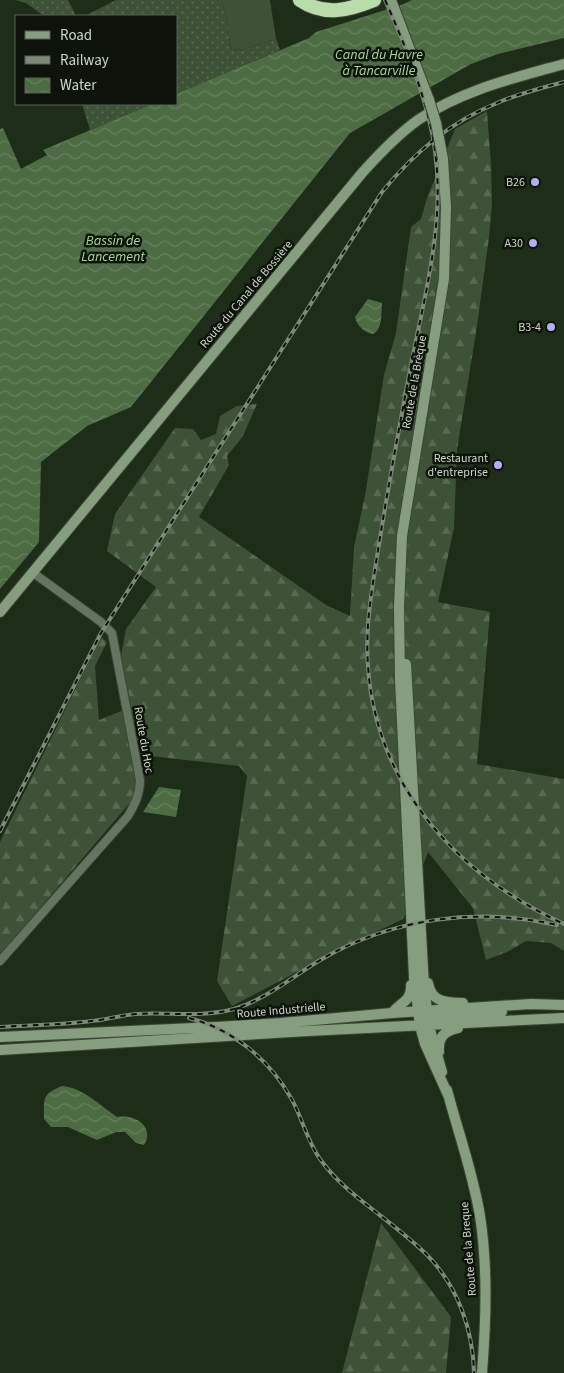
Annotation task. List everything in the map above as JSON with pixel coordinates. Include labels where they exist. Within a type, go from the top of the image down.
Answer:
[{"type":"highway","points":[[300,0],[320,9],[337,11],[374,0]]},
{"type":"main road","name":"Route de la Brèque","points":[[391,0],[436,123],[442,160],[446,207],[444,279],[413,461],[401,556],[399,607],[400,679],[414,977],[423,1018]]},
{"type":"main road","name":"Route du Canal de Bossière","points":[[0,612],[362,173],[386,147],[417,121],[458,98],[498,83],[564,64]]},
{"type":"main road","points":[[401,556],[422,943],[425,1044]]},
{"type":"main road","points":[[422,943],[429,988],[432,995],[438,1000],[458,1003],[512,1000],[564,1005]]},
{"type":"main road","points":[[392,1013],[407,1000],[414,977]]},
{"type":"main road","points":[[308,1031],[310,1027],[377,1020],[477,1016],[552,1004]]},
{"type":"main road","name":"Route Industrielle","points":[[0,1037],[281,1024],[392,1013],[423,1018],[520,1021],[564,1018]]},
{"type":"main road","points":[[423,1018],[440,1063],[449,1097]]},
{"type":"main road","name":"Route Industrielle","points":[[0,1050],[339,1030],[423,1018]]},
{"type":"main road","points":[[440,1063],[438,1044],[442,1034],[449,1030],[509,1025],[520,1021]]},
{"type":"main road","points":[[0,1032],[54,1029],[113,1032]]},
{"type":"main road","points":[[339,1030],[368,1033],[414,1031],[425,1044],[449,1097]]},
{"type":"main road","name":"Route de la Breque","points":[[449,1097],[467,1157],[480,1216],[486,1321],[482,1373]]},
{"type":"street","name":"Route du Hoc","points":[[0,961],[128,816],[136,803],[140,790],[140,780],[127,706],[112,633],[101,622],[32,572]]},
{"type":"green space","points":[[15,0],[68,0],[76,15],[43,15],[26,3]]},
{"type":"green space","points":[[116,0],[221,0],[226,15],[231,50],[245,49],[276,39],[280,50],[178,93],[178,15],[87,15]]},
{"type":"green space","points":[[221,0],[270,0],[276,39],[245,49],[231,50],[226,15]]},
{"type":"green space","points":[[82,105],[150,105],[90,130]]},
{"type":"green space","points":[[487,111],[492,205],[489,237],[457,450],[454,528],[438,602],[490,612],[477,764],[564,779],[564,951],[551,943],[526,941],[507,952],[486,960],[473,908],[428,852],[403,919],[232,1006],[217,981],[247,776],[239,766],[133,754],[137,786],[134,798],[0,955],[0,842],[101,637],[107,642],[95,666],[99,720],[131,707],[121,656],[126,629],[156,587],[107,551],[115,514],[175,428],[193,429],[201,440],[216,434],[220,416],[237,406],[257,404],[243,436],[227,456],[229,465],[199,517],[326,605],[350,616],[354,547],[365,496],[384,375],[396,333],[411,227],[421,219],[427,198],[455,129]]},
{"type":"green space","points":[[381,1223],[451,1317],[446,1373],[342,1373]]},
{"type":"water","name":"Bassin de Lancement","points":[[412,0],[564,0],[564,38],[498,54],[471,64],[350,133],[131,407],[87,426],[41,462],[39,542],[0,589],[0,129],[3,128],[21,169],[47,155],[43,150],[150,105],[178,105],[178,93],[309,38],[316,32]]},
{"type":"water","points":[[368,299],[382,303],[380,325],[373,334],[361,328],[355,317]]},
{"type":"water","points":[[159,787],[181,790],[176,817],[143,812]]},
{"type":"water","points":[[62,1086],[84,1093],[117,1117],[131,1118],[142,1123],[147,1133],[144,1145],[136,1143],[125,1132],[116,1132],[97,1140],[68,1127],[51,1127],[44,1119],[44,1101],[48,1094]]},
{"type":"railway","points":[[385,0],[408,55],[427,113],[435,151],[437,205],[432,258],[394,454],[370,604],[368,658],[374,708],[389,754],[411,797],[440,835],[476,870],[518,899],[564,924]]},
{"type":"railway","points":[[0,831],[101,633],[382,192],[419,153],[447,130],[463,120],[478,111],[512,97],[564,82]]},
{"type":"railway","points":[[0,1027],[102,1020],[136,1014],[197,1014],[234,1009],[269,993],[322,959],[349,945],[406,925],[466,917],[497,917],[557,925]]},
{"type":"railway","points":[[189,1018],[220,1030],[260,1058],[272,1071],[291,1098],[315,1152],[326,1166],[351,1192],[415,1244],[439,1268],[448,1281],[462,1310],[471,1341],[474,1373]]},
{"type":"place","name":"B26","points":[[535,182]]},
{"type":"place","name":"A30","points":[[533,243]]},
{"type":"place","name":"B3-4","points":[[551,327]]},
{"type":"place","name":"Restaurant d'entreprise","points":[[498,465]]},
{"type":"water label","name":"Canal du Havre à Tancarville","points":[[379,62]]}]
